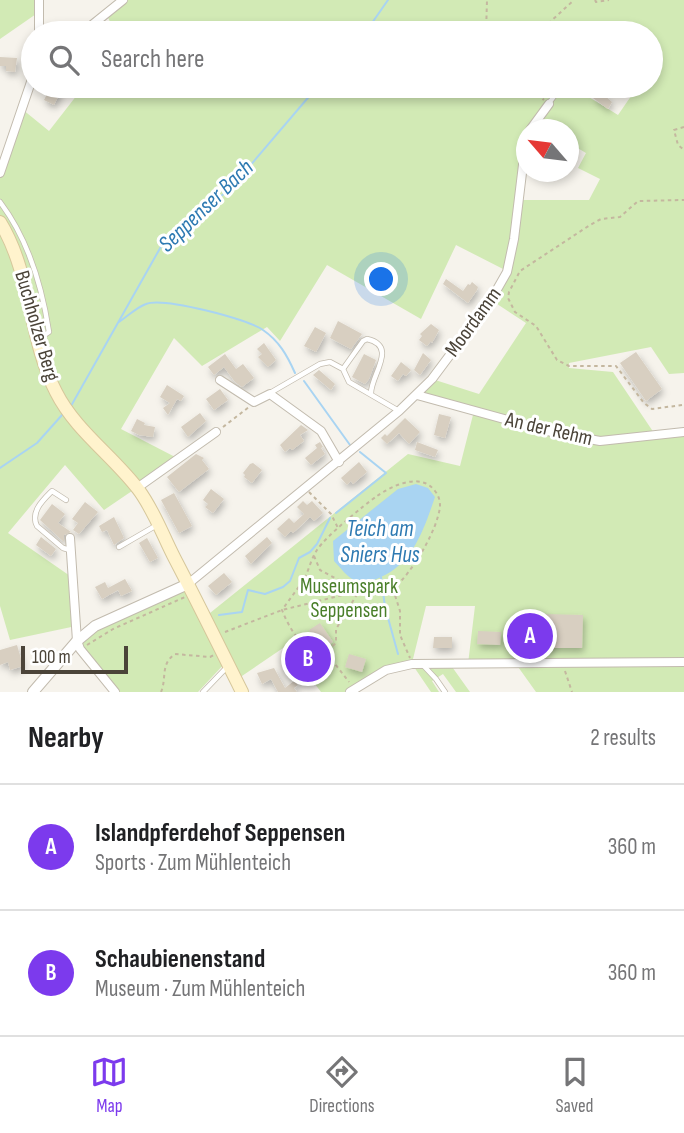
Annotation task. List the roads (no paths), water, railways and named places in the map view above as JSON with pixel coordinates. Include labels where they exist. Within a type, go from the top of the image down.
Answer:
[{"type":"main road","name":"Buchholzer Berg","points":[[0,222],[24,276],[44,368],[66,410],[137,488],[158,524],[188,590],[242,692]]},
{"type":"street","points":[[38,0],[39,21]]},
{"type":"street","points":[[97,21],[123,0]]},
{"type":"street","points":[[0,173],[26,98]]},
{"type":"street","points":[[538,119],[549,104]]},
{"type":"street","name":"Moordamm","points":[[188,590],[417,395],[447,359],[503,281],[514,239],[521,182]]},
{"type":"street","points":[[220,380],[254,402],[270,394],[321,431],[339,462]]},
{"type":"street","name":"An der Rehm","points":[[417,395],[551,432],[600,441],[684,432]]},
{"type":"street","points":[[137,488],[216,432]]},
{"type":"street","points":[[70,538],[79,645],[115,692]]},
{"type":"street","points":[[33,692],[95,626],[188,590]]},
{"type":"street","points":[[352,690],[386,670],[417,664],[684,662]]},
{"type":"lane","points":[[549,104],[553,98]]},
{"type":"lane","points":[[0,202],[32,260],[45,306],[49,332],[37,340]]},
{"type":"lane","points":[[343,369],[363,341],[370,339],[378,345],[382,362],[371,385],[371,395]]},
{"type":"lane","points":[[270,394],[320,364],[330,362],[343,369],[349,382],[399,411]]},
{"type":"lane","points":[[66,500],[52,491],[36,510],[34,521],[63,548],[71,551]]},
{"type":"lane","points":[[118,547],[158,524]]},
{"type":"lane","points":[[417,664],[436,679],[445,692]]},
{"type":"lane","points":[[203,692],[229,666]]},
{"type":"water","name":"Teich am Sniers Hus","points":[[416,484],[428,488],[435,497],[416,544],[392,571],[371,581],[351,579],[334,561],[333,541],[398,489]]},
{"type":"waterway","name":"Seppenser Bach","points":[[373,21],[388,0]]},
{"type":"waterway","name":"Seppenser Bach","points":[[71,406],[163,243],[231,188],[308,98]]},
{"type":"waterway","points":[[119,322],[143,305],[155,303],[187,306],[224,315],[254,325],[269,334],[282,349],[295,373]]},
{"type":"waterway","points":[[304,381],[350,445]]},
{"type":"waterway","name":"Seppenser Bach","points":[[0,468],[37,443],[62,415]]},
{"type":"waterway","points":[[336,513],[386,473],[360,452]]},
{"type":"waterway","points":[[219,615],[242,612],[248,590],[265,594],[290,581],[299,558],[317,544],[330,518]]},
{"type":"waterway","points":[[381,577],[385,607],[398,654]]},
{"type":"place","name":"Islandpferdehof Seppensen","points":[[530,636]]},
{"type":"place","name":"Schaubienenstand","points":[[308,659]]},
{"type":"park label","name":"Museumspark Seppensen","points":[[349,598]]}]
